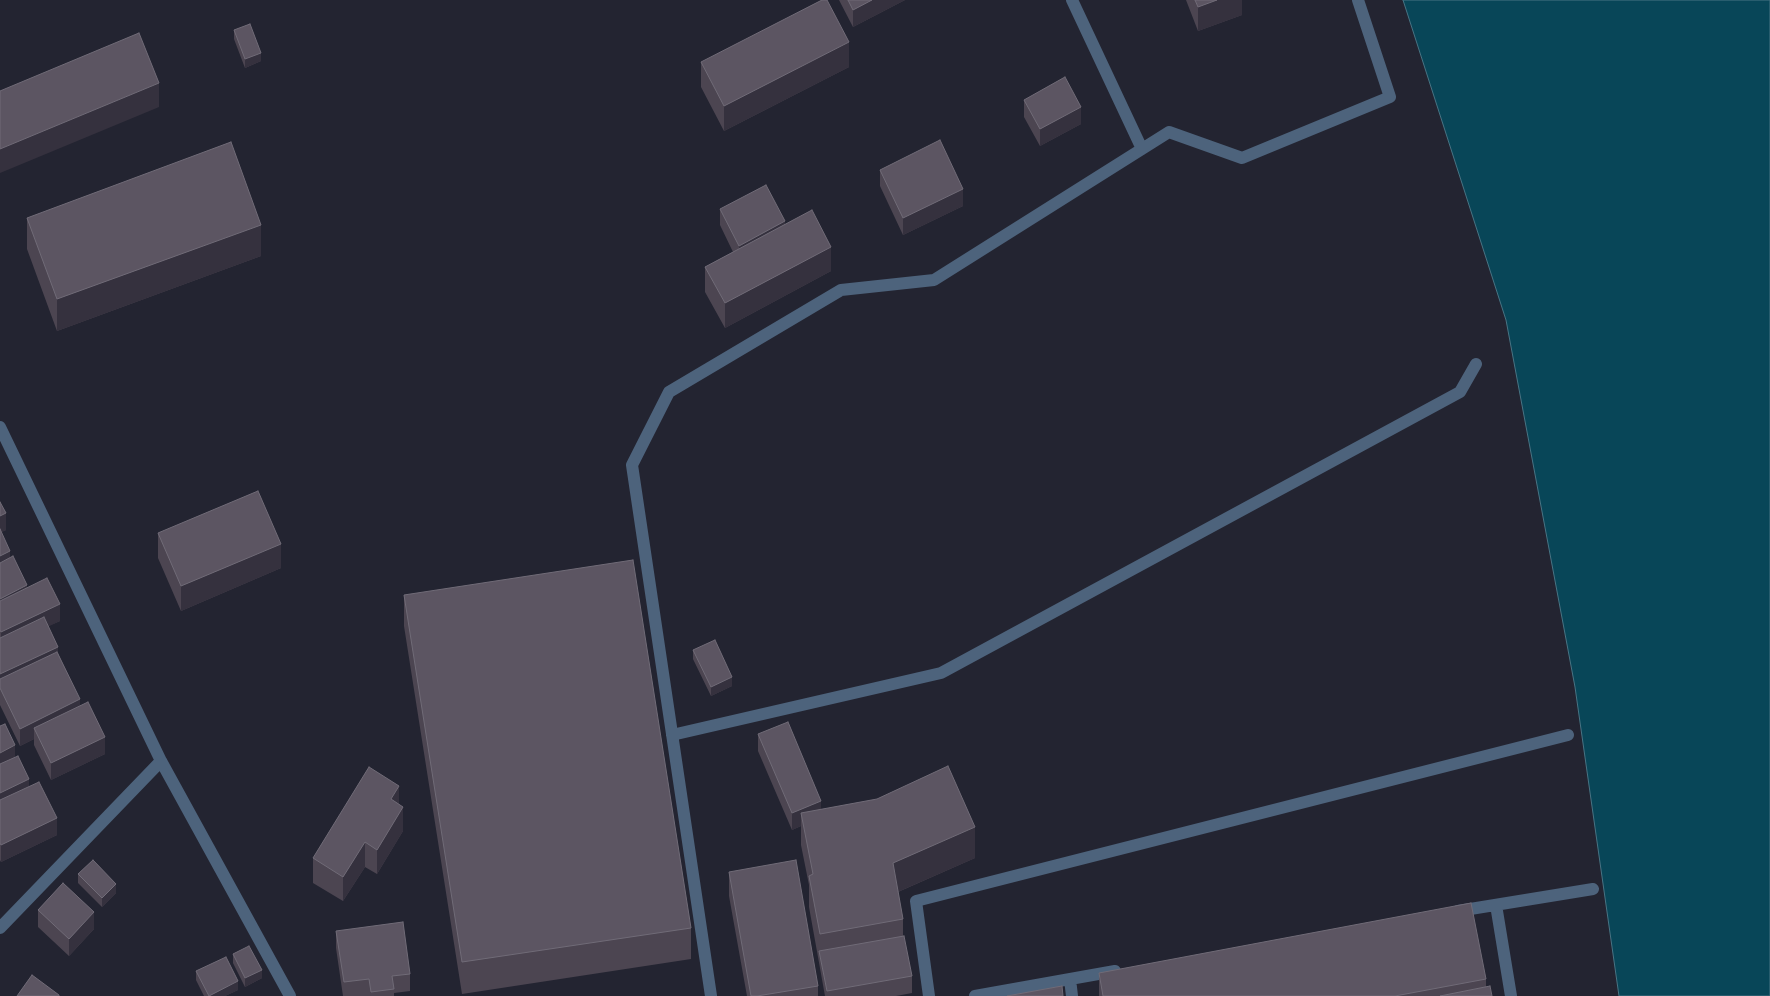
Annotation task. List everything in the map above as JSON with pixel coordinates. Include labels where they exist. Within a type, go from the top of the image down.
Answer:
[{"type":"street","points":[[1072,0],[1142,149]]},
{"type":"street","points":[[712,996],[632,466],[669,392],[841,290],[934,280],[1169,132],[1242,158],[1390,97],[1358,0]]},
{"type":"street","points":[[672,735],[941,674],[1460,392],[1476,364]]},
{"type":"street","points":[[0,427],[160,761],[290,996]]},
{"type":"street","points":[[929,996],[916,901],[1568,735]]},
{"type":"street","points":[[0,928],[160,761]]},
{"type":"street","points":[[1448,913],[1594,889]]},
{"type":"street","points":[[1496,905],[1511,996]]},
{"type":"street","points":[[975,996],[1128,969]]},
{"type":"street","points":[[1070,979],[1072,996]]},
{"type":"water","points":[[1403,0],[1770,0],[1770,996],[1619,996],[1575,687],[1506,320]]},
{"type":"building","points":[[822,0],[827,0],[849,42],[724,106],[701,62]]},
{"type":"building","points":[[848,0],[872,0],[853,10]]},
{"type":"building","points":[[1195,0],[1217,0],[1198,7]]},
{"type":"building","points":[[250,24],[261,53],[245,59],[234,30]]},
{"type":"building","points":[[139,33],[159,83],[0,149],[0,91]]},
{"type":"building","points":[[1065,77],[1081,107],[1040,129],[1024,100]]},
{"type":"building","points":[[940,140],[963,189],[903,218],[880,170]]},
{"type":"building","points":[[231,142],[261,225],[57,299],[27,218]]},
{"type":"building","points":[[766,185],[785,221],[739,246],[720,209]]},
{"type":"building","points":[[812,210],[831,247],[725,303],[705,267]]},
{"type":"building","points":[[258,491],[281,544],[181,586],[158,533]]},
{"type":"building","points":[[0,502],[6,513],[0,516]]},
{"type":"building","points":[[0,529],[10,551],[0,556]]},
{"type":"building","points":[[13,556],[27,585],[0,599],[0,563]]},
{"type":"building","points":[[633,560],[691,928],[462,962],[404,595]]},
{"type":"building","points":[[47,578],[60,604],[1,632],[0,601]]},
{"type":"building","points":[[44,617],[58,647],[0,674],[0,638]]},
{"type":"building","points":[[715,640],[732,677],[711,687],[693,650]]},
{"type":"building","points":[[57,652],[80,699],[20,729],[0,688],[0,679]]},
{"type":"building","points":[[88,702],[105,737],[51,763],[34,728]]},
{"type":"building","points":[[788,722],[821,801],[792,813],[758,734]]},
{"type":"building","points":[[5,724],[15,745],[0,753],[0,726]]},
{"type":"building","points":[[18,756],[29,779],[0,793],[0,764]]},
{"type":"building","points":[[948,766],[975,827],[893,863],[903,919],[820,934],[809,876],[813,874],[801,813],[877,799]]},
{"type":"building","points":[[369,767],[399,786],[391,799],[403,807],[377,850],[365,842],[343,877],[313,858]]},
{"type":"building","points":[[39,782],[57,818],[1,845],[0,800]]},
{"type":"building","points":[[93,860],[116,884],[102,898],[78,874]]},
{"type":"building","points":[[796,860],[818,986],[751,996],[729,872]]},
{"type":"building","points":[[63,883],[94,912],[69,939],[38,910]]},
{"type":"building","points":[[1471,903],[1486,979],[1395,996],[1103,996],[1099,973]]},
{"type":"building","points":[[403,922],[410,974],[392,976],[394,989],[371,992],[369,979],[344,982],[336,931]]},
{"type":"building","points":[[904,936],[912,976],[827,991],[819,951]]},
{"type":"building","points":[[249,946],[262,970],[245,978],[233,954]]},
{"type":"building","points":[[226,957],[238,981],[209,996],[196,971]]},
{"type":"building","points":[[32,975],[59,995],[59,996],[17,996]]},
{"type":"building","points":[[1062,986],[1063,996],[1007,996]]},
{"type":"building","points":[[1490,986],[1492,996],[1440,996]]}]
